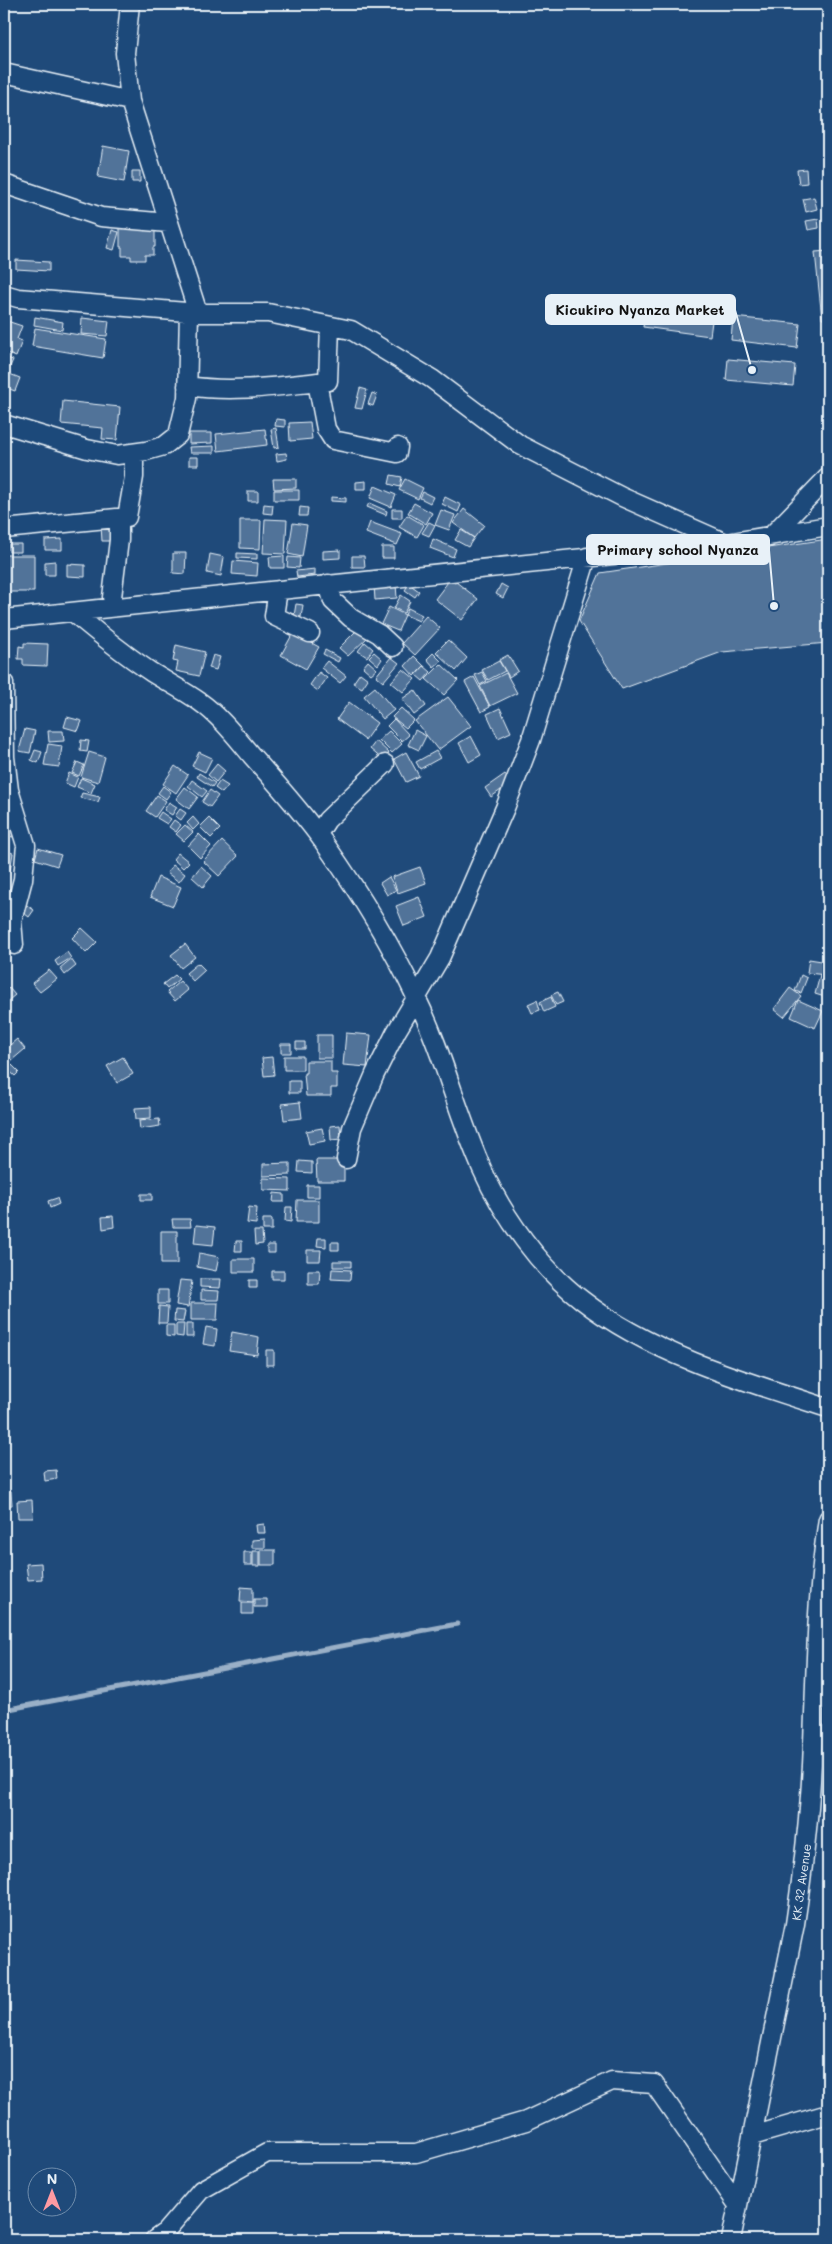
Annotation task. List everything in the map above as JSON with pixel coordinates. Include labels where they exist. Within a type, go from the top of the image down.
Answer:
[{"type":"street","points":[[4,424],[87,450],[117,455],[164,446],[178,435],[187,398],[193,313],[168,223],[130,100],[125,53],[130,4]]},
{"type":"street","points":[[4,73],[130,100]]},
{"type":"street","points":[[4,184],[101,217],[168,223]]},
{"type":"street","points":[[4,294],[18,298],[193,313],[268,313],[351,330],[432,379],[520,445],[622,497],[727,543]]},
{"type":"street","points":[[187,386],[216,390],[259,388],[328,380],[330,326]]},
{"type":"street","points":[[317,382],[326,429],[334,440],[398,453],[398,447]]},
{"type":"street","points":[[4,529],[127,517],[134,477],[134,452]]},
{"type":"street","points":[[770,537],[828,477]]},
{"type":"street","points":[[112,597],[119,540],[119,518]]},
{"type":"street","points":[[4,619],[727,543],[828,526]]},
{"type":"street","points":[[346,1158],[352,1128],[375,1074],[396,1032],[440,958],[505,808],[531,740],[587,557]]},
{"type":"street","points":[[328,584],[333,601],[352,618],[379,634],[393,647]]},
{"type":"street","points":[[278,590],[274,616],[310,633]]},
{"type":"street","points":[[74,613],[106,641],[150,671],[202,702],[221,720],[318,834],[386,940],[417,999],[482,1169],[514,1225],[547,1268],[587,1304],[607,1318],[653,1342],[692,1361],[828,1408]]},
{"type":"street","points":[[4,683],[5,756],[9,790],[26,845],[22,879],[12,921],[14,945]]},
{"type":"street","points":[[318,834],[327,820],[385,764]]},
{"type":"street","name":"KK 32 Avenue","points":[[731,2240],[795,1924],[809,1817],[820,1578],[828,1522]]},
{"type":"street","points":[[154,2240],[165,2232],[201,2190],[267,2153],[416,2153],[526,2121],[612,2081],[654,2084],[738,2204]]},
{"type":"street","points":[[752,2136],[828,2114]]},
{"type":"building","points":[[103,146],[129,151],[124,182],[98,177]]},
{"type":"building","points":[[806,169],[807,183],[799,184],[797,170]]},
{"type":"building","points":[[132,171],[140,171],[140,182],[132,182]]},
{"type":"building","points":[[814,197],[817,209],[806,212],[803,199]]},
{"type":"building","points":[[818,219],[819,228],[808,230],[806,221]]},
{"type":"building","points":[[120,227],[155,227],[153,255],[145,255],[145,260],[131,260],[131,256],[122,256]]},
{"type":"building","points":[[112,230],[119,232],[114,250],[107,248]]},
{"type":"building","points":[[828,251],[828,319],[822,319],[815,252]]},
{"type":"building","points":[[16,260],[49,262],[49,271],[16,269]]},
{"type":"building","points":[[646,305],[713,314],[710,336],[643,327]]},
{"type":"building","points":[[35,317],[63,322],[62,330],[34,325]]},
{"type":"building","points":[[733,317],[800,324],[797,348],[731,340]]},
{"type":"building","points":[[82,318],[109,321],[107,336],[81,334]]},
{"type":"building","points":[[7,321],[22,326],[17,339],[22,341],[16,357],[4,352],[4,329]]},
{"type":"building","points":[[35,328],[106,339],[103,358],[32,346]]},
{"type":"building","points":[[4,357],[13,360],[7,373],[20,378],[15,391],[4,387]]},
{"type":"building","points":[[728,359],[795,365],[793,386],[726,380]]},
{"type":"building","points":[[360,388],[367,390],[362,409],[355,408]]},
{"type":"building","points":[[372,393],[377,395],[373,406],[368,404]]},
{"type":"building","points":[[63,401],[120,407],[117,440],[102,439],[103,428],[61,424]]},
{"type":"building","points":[[276,419],[285,420],[285,427],[275,426]]},
{"type":"building","points":[[310,422],[312,439],[290,441],[289,423]]},
{"type":"building","points":[[276,428],[279,447],[274,448],[271,429]]},
{"type":"building","points":[[265,429],[267,445],[218,451],[216,434]]},
{"type":"building","points":[[189,433],[212,433],[212,443],[189,444]]},
{"type":"building","points":[[214,446],[214,453],[190,453],[189,447]]},
{"type":"building","points":[[286,453],[287,459],[277,461],[276,454]]},
{"type":"building","points":[[189,457],[198,457],[198,465],[189,465]]},
{"type":"building","points":[[391,475],[402,477],[400,487],[389,484]]},
{"type":"building","points":[[273,479],[296,479],[296,488],[274,489]]},
{"type":"building","points":[[405,479],[423,488],[418,499],[399,490]]},
{"type":"building","points":[[366,481],[366,489],[356,489],[356,482]]},
{"type":"building","points":[[375,486],[396,495],[391,507],[370,498]]},
{"type":"building","points":[[274,490],[299,490],[299,500],[274,500]]},
{"type":"building","points":[[248,491],[258,491],[258,501],[248,501]]},
{"type":"building","points":[[423,492],[433,497],[430,503],[420,498]]},
{"type":"building","points":[[331,497],[346,498],[346,502],[331,501]]},
{"type":"building","points":[[445,497],[461,505],[458,512],[442,504]]},
{"type":"building","points":[[369,503],[387,511],[386,515],[367,507]]},
{"type":"building","points":[[414,503],[432,513],[426,524],[408,513]]},
{"type":"building","points":[[264,504],[273,505],[272,514],[263,513]]},
{"type":"building","points":[[300,507],[308,508],[307,516],[299,516]]},
{"type":"building","points":[[392,509],[402,509],[402,518],[392,518]]},
{"type":"building","points":[[464,509],[484,525],[474,538],[453,523]]},
{"type":"building","points":[[441,510],[455,515],[449,530],[435,525]]},
{"type":"building","points":[[407,515],[424,525],[417,537],[399,527]]},
{"type":"building","points":[[265,519],[287,520],[285,554],[263,553]]},
{"type":"building","points":[[240,520],[261,520],[260,549],[240,548]]},
{"type":"building","points":[[370,522],[402,534],[397,545],[366,533]]},
{"type":"building","points":[[429,522],[435,525],[429,536],[422,533]]},
{"type":"building","points":[[293,523],[307,525],[302,557],[288,554]]},
{"type":"building","points":[[111,525],[111,541],[102,541],[101,526]]},
{"type":"building","points":[[461,530],[474,538],[468,547],[455,540]]},
{"type":"building","points":[[62,539],[62,550],[45,550],[45,540]]},
{"type":"building","points":[[433,539],[456,549],[453,557],[430,548]]},
{"type":"building","points":[[828,539],[828,643],[722,652],[622,689],[579,621],[600,573]]},
{"type":"building","points":[[9,544],[21,544],[21,552],[9,552]]},
{"type":"building","points":[[382,547],[394,547],[394,558],[382,558]]},
{"type":"building","points":[[340,550],[340,558],[323,559],[323,551]]},
{"type":"building","points":[[173,553],[186,553],[185,574],[173,573]]},
{"type":"building","points":[[237,553],[257,554],[257,559],[237,558]]},
{"type":"building","points":[[210,554],[224,557],[221,576],[207,573]]},
{"type":"building","points":[[4,555],[34,555],[34,592],[4,592]]},
{"type":"building","points":[[284,556],[284,568],[270,568],[269,557]]},
{"type":"building","points":[[352,556],[364,556],[365,567],[352,567]]},
{"type":"building","points":[[288,557],[300,558],[299,568],[287,567]]},
{"type":"building","points":[[55,561],[55,575],[45,575],[45,562]]},
{"type":"building","points":[[233,561],[258,563],[257,576],[232,574]]},
{"type":"building","points":[[67,564],[85,565],[85,577],[67,576]]},
{"type":"building","points":[[315,569],[315,575],[297,577],[296,571]]},
{"type":"building","points":[[451,578],[478,599],[462,620],[435,599]]},
{"type":"building","points":[[396,584],[397,598],[375,600],[374,586]]},
{"type":"building","points":[[409,584],[419,591],[415,597],[405,590]]},
{"type":"building","points":[[501,584],[508,588],[503,598],[496,594]]},
{"type":"building","points":[[401,595],[410,601],[404,613],[394,608]]},
{"type":"building","points":[[296,604],[303,605],[301,617],[294,616]]},
{"type":"building","points":[[389,607],[405,615],[398,631],[381,624]]},
{"type":"building","points":[[408,608],[422,615],[419,621],[405,615]]},
{"type":"building","points":[[426,616],[440,628],[415,655],[402,643]]},
{"type":"building","points":[[359,628],[368,637],[348,656],[339,648]]},
{"type":"building","points":[[293,633],[319,647],[306,669],[281,655]]},
{"type":"building","points":[[448,640],[467,658],[456,671],[436,652]]},
{"type":"building","points":[[365,642],[373,649],[367,657],[358,651]]},
{"type":"building","points":[[24,643],[48,644],[47,666],[23,665],[23,659],[18,659],[19,646],[24,647]]},
{"type":"building","points":[[176,645],[205,652],[199,676],[176,671],[178,662],[173,661]]},
{"type":"building","points":[[325,650],[340,658],[338,662],[323,654]]},
{"type":"building","points":[[374,652],[382,659],[378,665],[369,657]]},
{"type":"building","points":[[433,653],[441,661],[434,667],[427,659]]},
{"type":"building","points":[[213,655],[220,657],[216,670],[209,668]]},
{"type":"building","points":[[508,655],[518,671],[509,677],[499,660]]},
{"type":"building","points":[[414,656],[424,666],[414,676],[405,666]]},
{"type":"building","points":[[391,657],[399,663],[383,682],[376,676]]},
{"type":"building","points":[[327,661],[346,676],[340,683],[321,668]]},
{"type":"building","points":[[368,661],[377,669],[371,674],[363,667]]},
{"type":"building","points":[[499,661],[505,671],[488,680],[482,670]]},
{"type":"building","points":[[441,664],[458,680],[444,695],[426,679]]},
{"type":"building","points":[[424,666],[431,672],[423,681],[416,675]]},
{"type":"building","points":[[403,669],[415,679],[403,692],[391,682]]},
{"type":"building","points":[[319,672],[327,678],[318,691],[310,685]]},
{"type":"building","points":[[482,672],[487,681],[480,685],[475,675]]},
{"type":"building","points":[[360,673],[368,679],[362,688],[353,683]]},
{"type":"building","points":[[506,673],[517,693],[490,706],[480,686]]},
{"type":"building","points":[[474,677],[490,707],[481,712],[465,682]]},
{"type":"building","points":[[375,687],[394,710],[383,719],[364,696]]},
{"type":"building","points":[[415,690],[426,706],[414,715],[402,699]]},
{"type":"building","points":[[448,697],[471,726],[438,750],[415,721]]},
{"type":"building","points":[[349,702],[377,723],[365,740],[337,719]]},
{"type":"building","points":[[401,708],[414,720],[406,728],[392,717]]},
{"type":"building","points":[[500,708],[511,732],[498,738],[487,714]]},
{"type":"building","points":[[67,717],[82,721],[78,731],[64,727]]},
{"type":"building","points":[[394,719],[409,735],[402,741],[387,726]]},
{"type":"building","points":[[25,729],[35,731],[30,753],[19,751]]},
{"type":"building","points":[[415,730],[426,736],[419,750],[408,745]]},
{"type":"building","points":[[48,731],[63,731],[64,741],[49,742]]},
{"type":"building","points":[[389,731],[402,744],[392,753],[379,740]]},
{"type":"building","points":[[471,736],[481,755],[469,762],[459,743]]},
{"type":"building","points":[[81,740],[89,741],[87,752],[80,751]]},
{"type":"building","points":[[376,741],[389,753],[383,760],[370,749]]},
{"type":"building","points":[[48,744],[62,746],[59,767],[44,765]]},
{"type":"building","points":[[35,750],[42,752],[38,763],[31,760]]},
{"type":"building","points":[[436,751],[440,758],[420,769],[416,762]]},
{"type":"building","points":[[89,752],[105,757],[98,782],[81,777]]},
{"type":"building","points":[[199,752],[212,758],[205,772],[192,766]]},
{"type":"building","points":[[406,752],[419,776],[406,782],[394,759]]},
{"type":"building","points":[[77,762],[84,765],[79,776],[72,773]]},
{"type":"building","points":[[217,764],[225,771],[216,782],[208,775]]},
{"type":"building","points":[[175,766],[188,775],[176,793],[163,784]]},
{"type":"building","points":[[69,773],[78,777],[74,787],[65,783]]},
{"type":"building","points":[[199,773],[215,783],[212,787],[197,777]]},
{"type":"building","points":[[505,774],[511,783],[491,797],[485,788]]},
{"type":"building","points":[[81,778],[95,784],[91,793],[77,787]]},
{"type":"building","points":[[192,780],[207,791],[202,797],[188,786]]},
{"type":"building","points":[[220,781],[228,786],[222,793],[215,788]]},
{"type":"building","points":[[163,786],[171,792],[166,799],[158,793]]},
{"type":"building","points":[[185,787],[198,797],[189,809],[176,799]]},
{"type":"building","points":[[210,790],[218,796],[210,807],[202,802]]},
{"type":"building","points":[[82,793],[100,797],[98,802],[80,798]]},
{"type":"building","points":[[157,795],[166,801],[155,817],[146,811]]},
{"type":"building","points":[[169,802],[177,807],[172,815],[164,810]]},
{"type":"building","points":[[180,809],[186,813],[181,820],[175,816]]},
{"type":"building","points":[[161,812],[171,819],[167,824],[157,818]]},
{"type":"building","points":[[193,817],[199,824],[193,830],[187,823]]},
{"type":"building","points":[[209,818],[220,829],[211,838],[200,827]]},
{"type":"building","points":[[174,820],[181,825],[176,832],[169,827]]},
{"type":"building","points":[[6,824],[15,825],[14,837],[5,836]]},
{"type":"building","points":[[185,825],[193,832],[184,841],[176,834]]},
{"type":"building","points":[[199,834],[211,846],[200,858],[188,846]]},
{"type":"building","points":[[222,841],[238,856],[219,876],[203,861]]},
{"type":"building","points":[[38,848],[61,855],[57,866],[35,859]]},
{"type":"building","points":[[4,851],[13,853],[10,871],[4,870]]},
{"type":"building","points":[[178,853],[189,862],[183,868],[173,859]]},
{"type":"building","points":[[173,865],[185,874],[179,882],[167,873]]},
{"type":"building","points":[[201,866],[212,876],[203,887],[192,877]]},
{"type":"building","points":[[420,867],[426,883],[398,893],[392,877]]},
{"type":"building","points":[[158,877],[181,887],[173,906],[150,897]]},
{"type":"building","points":[[389,877],[396,890],[387,895],[380,883]]},
{"type":"building","points":[[419,897],[427,917],[404,926],[396,906]]},
{"type":"building","points":[[25,904],[34,910],[29,917],[21,911]]},
{"type":"building","points":[[825,919],[828,919],[828,935],[823,934]]},
{"type":"building","points":[[82,928],[97,942],[86,953],[72,938]]},
{"type":"building","points":[[185,944],[195,957],[181,968],[171,955]]},
{"type":"building","points":[[67,952],[71,958],[58,966],[55,961]]},
{"type":"building","points":[[71,959],[76,966],[65,975],[60,968]]},
{"type":"building","points":[[809,959],[828,962],[827,975],[807,973]]},
{"type":"building","points":[[198,963],[205,970],[193,981],[186,973]]},
{"type":"building","points":[[49,970],[57,979],[40,992],[32,983]]},
{"type":"building","points":[[175,975],[179,979],[167,989],[163,984]]},
{"type":"building","points":[[801,975],[807,978],[801,993],[795,991]]},
{"type":"building","points":[[820,975],[828,978],[828,998],[815,994]]},
{"type":"building","points":[[180,981],[188,990],[175,1001],[167,992]]},
{"type":"building","points":[[9,988],[15,995],[4,1004],[4,993]]},
{"type":"building","points":[[790,988],[801,996],[784,1017],[774,1009]]},
{"type":"building","points":[[558,992],[563,1002],[556,1005],[551,995]]},
{"type":"building","points":[[551,997],[555,1007],[544,1012],[540,1002]]},
{"type":"building","points":[[537,1000],[540,1010],[532,1013],[528,1004]]},
{"type":"building","points":[[798,1000],[823,1011],[815,1028],[791,1017]]},
{"type":"building","points":[[346,1033],[371,1035],[367,1067],[343,1065]]},
{"type":"building","points":[[317,1035],[332,1035],[332,1058],[317,1058]]},
{"type":"building","points":[[17,1039],[25,1049],[5,1066],[4,1050]]},
{"type":"building","points":[[296,1042],[305,1042],[305,1049],[296,1049]]},
{"type":"building","points":[[281,1044],[291,1044],[291,1053],[281,1053]]},
{"type":"building","points":[[284,1056],[303,1056],[303,1070],[284,1070]]},
{"type":"building","points":[[123,1057],[133,1074],[117,1083],[107,1066]]},
{"type":"building","points":[[272,1057],[274,1075],[264,1076],[262,1058]]},
{"type":"building","points":[[306,1061],[331,1061],[331,1073],[337,1073],[337,1088],[331,1088],[331,1096],[306,1096],[304,1073],[306,1073]]},
{"type":"building","points":[[10,1063],[19,1072],[15,1076],[6,1068]]},
{"type":"building","points":[[289,1081],[300,1081],[300,1093],[289,1093]]},
{"type":"building","points":[[300,1102],[302,1118],[284,1120],[282,1104]]},
{"type":"building","points":[[151,1107],[151,1118],[136,1119],[135,1108]]},
{"type":"building","points":[[159,1119],[160,1126],[140,1129],[139,1121]]},
{"type":"building","points":[[340,1125],[341,1139],[331,1140],[330,1126]]},
{"type":"building","points":[[322,1128],[325,1141],[309,1144],[306,1131]]},
{"type":"building","points":[[316,1160],[344,1160],[344,1181],[317,1181]]},
{"type":"building","points":[[299,1161],[312,1162],[312,1173],[298,1172]]},
{"type":"building","points":[[290,1163],[290,1175],[263,1176],[263,1164]]},
{"type":"building","points":[[263,1178],[290,1179],[290,1191],[263,1190]]},
{"type":"building","points":[[307,1185],[319,1185],[319,1197],[307,1197]]},
{"type":"building","points":[[274,1193],[284,1194],[284,1202],[273,1202]]},
{"type":"building","points":[[141,1194],[152,1194],[152,1200],[141,1200]]},
{"type":"building","points":[[57,1198],[59,1204],[50,1208],[48,1201]]},
{"type":"building","points":[[297,1200],[319,1200],[319,1222],[296,1222]]},
{"type":"building","points":[[249,1207],[257,1208],[256,1224],[247,1223]]},
{"type":"building","points":[[286,1207],[292,1207],[291,1222],[285,1221]]},
{"type":"building","points":[[113,1216],[114,1227],[103,1229],[102,1217]]},
{"type":"building","points":[[172,1219],[190,1219],[191,1227],[173,1227]]},
{"type":"building","points":[[263,1219],[272,1219],[272,1230],[263,1230]]},
{"type":"building","points":[[196,1225],[215,1227],[213,1245],[194,1243]]},
{"type":"building","points":[[161,1231],[177,1231],[177,1264],[161,1264]]},
{"type":"building","points":[[254,1231],[262,1231],[263,1244],[255,1245]]},
{"type":"building","points":[[318,1238],[326,1238],[326,1247],[317,1246]]},
{"type":"building","points":[[236,1241],[242,1241],[242,1251],[235,1251]]},
{"type":"building","points":[[331,1242],[339,1242],[339,1250],[331,1250]]},
{"type":"building","points":[[267,1245],[275,1245],[275,1253],[267,1253]]},
{"type":"building","points":[[307,1250],[321,1250],[320,1261],[307,1261]]},
{"type":"building","points":[[199,1253],[219,1257],[216,1271],[197,1267]]},
{"type":"building","points":[[233,1259],[254,1259],[254,1272],[233,1272]]},
{"type":"building","points":[[333,1261],[351,1261],[351,1267],[333,1267]]},
{"type":"building","points":[[332,1269],[351,1270],[350,1280],[331,1279]]},
{"type":"building","points":[[308,1270],[320,1270],[319,1284],[308,1284]]},
{"type":"building","points":[[272,1271],[284,1271],[284,1279],[272,1279]]},
{"type":"building","points":[[200,1279],[221,1279],[220,1288],[200,1287]]},
{"type":"building","points":[[180,1280],[192,1281],[188,1307],[176,1305]]},
{"type":"building","points":[[249,1280],[257,1280],[257,1288],[249,1288]]},
{"type":"building","points":[[158,1290],[168,1290],[168,1304],[158,1304]]},
{"type":"building","points":[[201,1290],[219,1291],[218,1300],[201,1300]]},
{"type":"building","points":[[191,1303],[218,1303],[217,1320],[191,1320]]},
{"type":"building","points":[[159,1306],[168,1307],[167,1323],[158,1323]]},
{"type":"building","points":[[175,1310],[185,1311],[183,1322],[174,1321]]},
{"type":"building","points":[[176,1324],[184,1324],[183,1337],[176,1336]]},
{"type":"building","points":[[186,1324],[193,1324],[193,1337],[186,1337]]},
{"type":"building","points":[[166,1325],[174,1325],[174,1337],[166,1336]]},
{"type":"building","points":[[206,1327],[217,1329],[215,1346],[203,1344]]},
{"type":"building","points":[[232,1332],[259,1337],[257,1355],[229,1351]]},
{"type":"building","points":[[266,1350],[274,1350],[274,1365],[266,1365]]},
{"type":"building","points":[[56,1470],[57,1479],[45,1481],[44,1471]]},
{"type":"building","points":[[4,1491],[11,1491],[12,1505],[4,1506]]},
{"type":"building","points":[[32,1500],[33,1518],[18,1518],[17,1501]]},
{"type":"building","points":[[264,1524],[265,1533],[257,1533],[256,1525]]},
{"type":"building","points":[[265,1539],[265,1548],[252,1548],[252,1540]]},
{"type":"building","points":[[261,1550],[275,1550],[275,1565],[261,1565]]},
{"type":"building","points":[[253,1551],[260,1551],[260,1566],[253,1566]]},
{"type":"building","points":[[244,1552],[252,1552],[252,1565],[244,1565]]},
{"type":"building","points":[[41,1563],[42,1579],[28,1580],[26,1564]]},
{"type":"building","points":[[241,1587],[253,1588],[253,1602],[240,1601]]},
{"type":"building","points":[[254,1599],[267,1599],[267,1607],[254,1607]]},
{"type":"building","points":[[242,1603],[253,1603],[253,1614],[242,1614]]},
{"type":"waterway","points":[[4,1710],[457,1624]]},
{"type":"place","name":"Kicukiro Nyanza Market","points":[[752,370]]},
{"type":"place","name":"Primary school Nyanza","points":[[774,606]]}]
